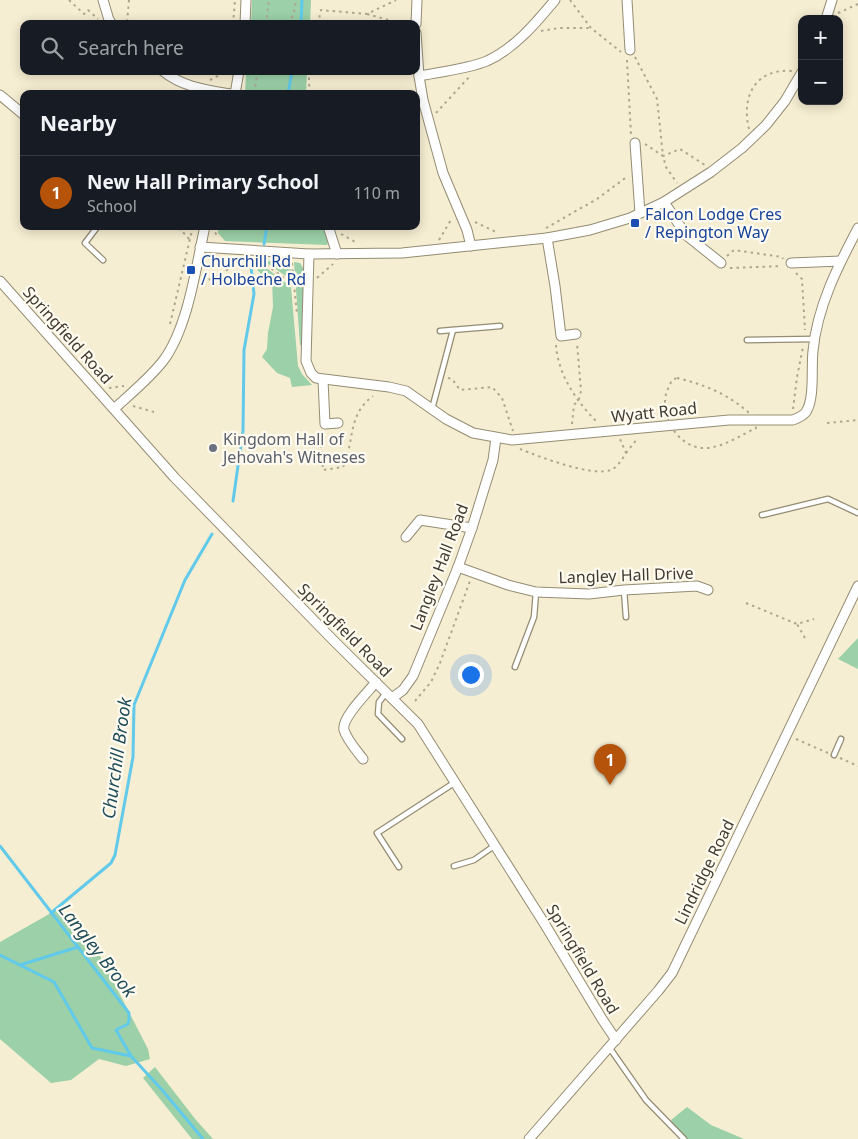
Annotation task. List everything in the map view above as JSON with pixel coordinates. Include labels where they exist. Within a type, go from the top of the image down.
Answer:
[{"type":"street","points":[[103,0],[109,20]]},
{"type":"street","points":[[244,20],[246,0]]},
{"type":"street","points":[[416,20],[418,0]]},
{"type":"street","points":[[471,246],[467,230],[443,173],[430,119],[423,100],[419,76],[485,61],[507,49],[526,33],[555,0]]},
{"type":"street","points":[[627,0],[632,50]]},
{"type":"street","points":[[827,15],[832,0]]},
{"type":"street","points":[[200,247],[246,255],[402,253],[471,246],[543,234],[590,230],[630,218],[664,202],[713,170],[752,139],[766,125],[785,101],[798,72]]},
{"type":"street","points":[[168,75],[176,81],[187,85],[211,90]]},
{"type":"street","points":[[236,90],[238,75]]},
{"type":"street","points":[[0,95],[20,112]]},
{"type":"street","points":[[633,143],[640,213]]},
{"type":"street","points":[[664,202],[686,234],[723,266]]},
{"type":"street","name":"Wyatt Road","points":[[323,380],[389,387],[406,391],[446,419],[473,432],[512,440],[616,432],[729,420],[793,420],[806,412],[810,400],[814,340],[819,313],[840,261],[858,228]]},
{"type":"street","points":[[117,406],[153,372],[166,356],[181,325],[203,230]]},
{"type":"street","points":[[331,230],[341,254]]},
{"type":"street","points":[[543,234],[555,286],[561,336],[576,334]]},
{"type":"street","points":[[309,254],[306,361],[311,373],[316,378],[323,380],[325,424],[338,423]]},
{"type":"street","points":[[791,263],[840,261]]},
{"type":"street","name":"Springfield Road","points":[[0,281],[117,406],[175,478],[418,724],[616,1040]]},
{"type":"street","name":"Langley Hall Road","points":[[390,695],[403,690],[413,676],[458,567],[493,460],[496,438]]},
{"type":"street","points":[[406,537],[420,520],[472,528]]},
{"type":"street","name":"Langley Hall Drive","points":[[458,567],[508,585],[536,592],[589,594],[697,586],[708,590]]},
{"type":"street","name":"Lindridge Road","points":[[529,1139],[658,992],[672,973],[858,586]]},
{"type":"street","points":[[363,759],[343,728],[346,718],[376,682]]},
{"type":"lane","points":[[95,230],[85,243],[103,260]]},
{"type":"lane","points":[[440,332],[500,326]]},
{"type":"lane","points":[[432,409],[452,330]]},
{"type":"lane","points":[[748,340],[814,340]]},
{"type":"lane","points":[[762,515],[828,499],[858,513]]},
{"type":"lane","points":[[624,590],[626,617]]},
{"type":"lane","points":[[515,667],[534,617],[536,592]]},
{"type":"lane","points":[[390,695],[379,702],[378,714],[402,740]]},
{"type":"lane","points":[[834,755],[841,739]]},
{"type":"lane","points":[[398,866],[377,833],[454,782]]},
{"type":"lane","points":[[454,866],[474,860],[494,846]]},
{"type":"lane","points":[[609,1047],[646,1100],[684,1139]]},
{"type":"path","points":[[69,0],[84,14],[88,10],[99,20]]},
{"type":"path","points":[[127,20],[129,0]]},
{"type":"path","points":[[233,20],[235,0]]},
{"type":"path","points":[[266,20],[269,0]]},
{"type":"path","points":[[291,20],[296,0]]},
{"type":"path","points":[[367,14],[396,0]]},
{"type":"path","points":[[570,0],[591,28],[626,57],[630,133],[633,143]]},
{"type":"path","points":[[319,20],[321,10],[367,14],[389,20]]},
{"type":"path","points":[[526,33],[559,28],[591,28]]},
{"type":"path","points":[[632,50],[657,99],[663,156],[666,167],[681,190]]},
{"type":"path","points":[[430,119],[467,80],[478,63]]},
{"type":"path","points":[[752,139],[746,109],[751,91],[763,77],[771,72],[798,72]]},
{"type":"path","points":[[208,82],[220,75]]},
{"type":"path","points":[[255,90],[257,75]]},
{"type":"path","points":[[309,75],[309,90]]},
{"type":"path","points":[[630,133],[663,156]]},
{"type":"path","points":[[663,156],[680,149],[713,170]]},
{"type":"path","points":[[543,234],[597,199],[632,173]]},
{"type":"path","points":[[432,250],[458,208]]},
{"type":"path","points":[[472,220],[505,236]]},
{"type":"path","points":[[181,230],[190,240]]},
{"type":"path","points":[[169,330],[192,230]]},
{"type":"path","points":[[215,230],[221,244]]},
{"type":"path","points":[[335,230],[358,244]]},
{"type":"path","points":[[734,250],[782,257],[786,263],[783,266],[723,266],[730,252],[734,250]]},
{"type":"path","points":[[291,253],[297,321]]},
{"type":"path","points":[[308,286],[341,254]]},
{"type":"path","points":[[190,290],[246,255]]},
{"type":"path","points":[[254,260],[262,262],[294,285]]},
{"type":"path","points":[[573,434],[574,405],[582,391],[576,334]]},
{"type":"path","points":[[561,336],[555,339],[559,366],[574,396],[579,399],[601,426],[616,432]]},
{"type":"path","points":[[105,388],[122,388],[129,381]]},
{"type":"path","points":[[117,406],[154,412]]},
{"type":"path","points":[[827,423],[858,420]]},
{"type":"path","points":[[415,701],[431,682],[440,663],[473,573]]},
{"type":"path","points":[[746,603],[797,624],[805,638]]},
{"type":"path","points":[[797,624],[814,619]]},
{"type":"path","points":[[787,735],[858,766]]},
{"type":"green space","points":[[252,0],[311,0],[310,20],[251,20]]},
{"type":"green space","points":[[246,75],[307,75],[306,90],[245,90]]},
{"type":"green space","points":[[218,230],[325,230],[329,241],[327,245],[225,241],[218,233]]},
{"type":"green space","points":[[247,261],[260,263],[291,287],[298,366],[302,374],[312,385],[292,387],[290,378],[277,373],[262,357],[267,349],[273,307],[272,280],[260,273],[253,264],[247,263]]},
{"type":"green space","points":[[264,261],[290,262],[293,281]]},
{"type":"green space","points":[[294,262],[300,263],[305,271],[302,346],[300,345]]},
{"type":"green space","points":[[858,638],[858,669],[838,659]]},
{"type":"green space","points":[[60,909],[97,950],[148,1049],[150,1059],[126,1066],[99,1059],[71,1080],[51,1083],[0,1039],[0,942]]},
{"type":"green space","points":[[155,1067],[213,1139],[192,1139],[143,1078]]},
{"type":"green space","points":[[687,1107],[711,1125],[744,1139],[679,1139],[671,1120]]},
{"type":"waterway","name":"Churchill Brook","points":[[301,20],[302,0]]},
{"type":"waterway","name":"Churchill Brook","points":[[289,90],[291,75]]},
{"type":"waterway","name":"Churchill Brook","points":[[264,244],[266,230]]},
{"type":"waterway","name":"Churchill Brook","points":[[233,501],[243,431],[244,350],[254,294],[251,266]]},
{"type":"waterway","name":"Churchill Brook","points":[[51,913],[111,863],[115,855],[133,757],[134,705],[185,580],[212,534]]},
{"type":"waterway","name":"Langley Brook","points":[[0,846],[129,1013],[128,1024],[116,1030],[131,1056],[203,1139]]},
{"type":"waterway","points":[[20,965],[78,947]]},
{"type":"waterway","points":[[0,955],[54,982],[92,1048],[131,1056]]},
{"type":"place","name":"Falcon Lodge Cres / Repington Way","points":[[635,223]]},
{"type":"place","name":"Churchill Rd / Holbeche Rd","points":[[191,270]]},
{"type":"place","name":"Kingdom Hall of Jehovah's Witneses","points":[[213,448]]},
{"type":"place","name":"New Hall Primary School","points":[[610,785]]}]
